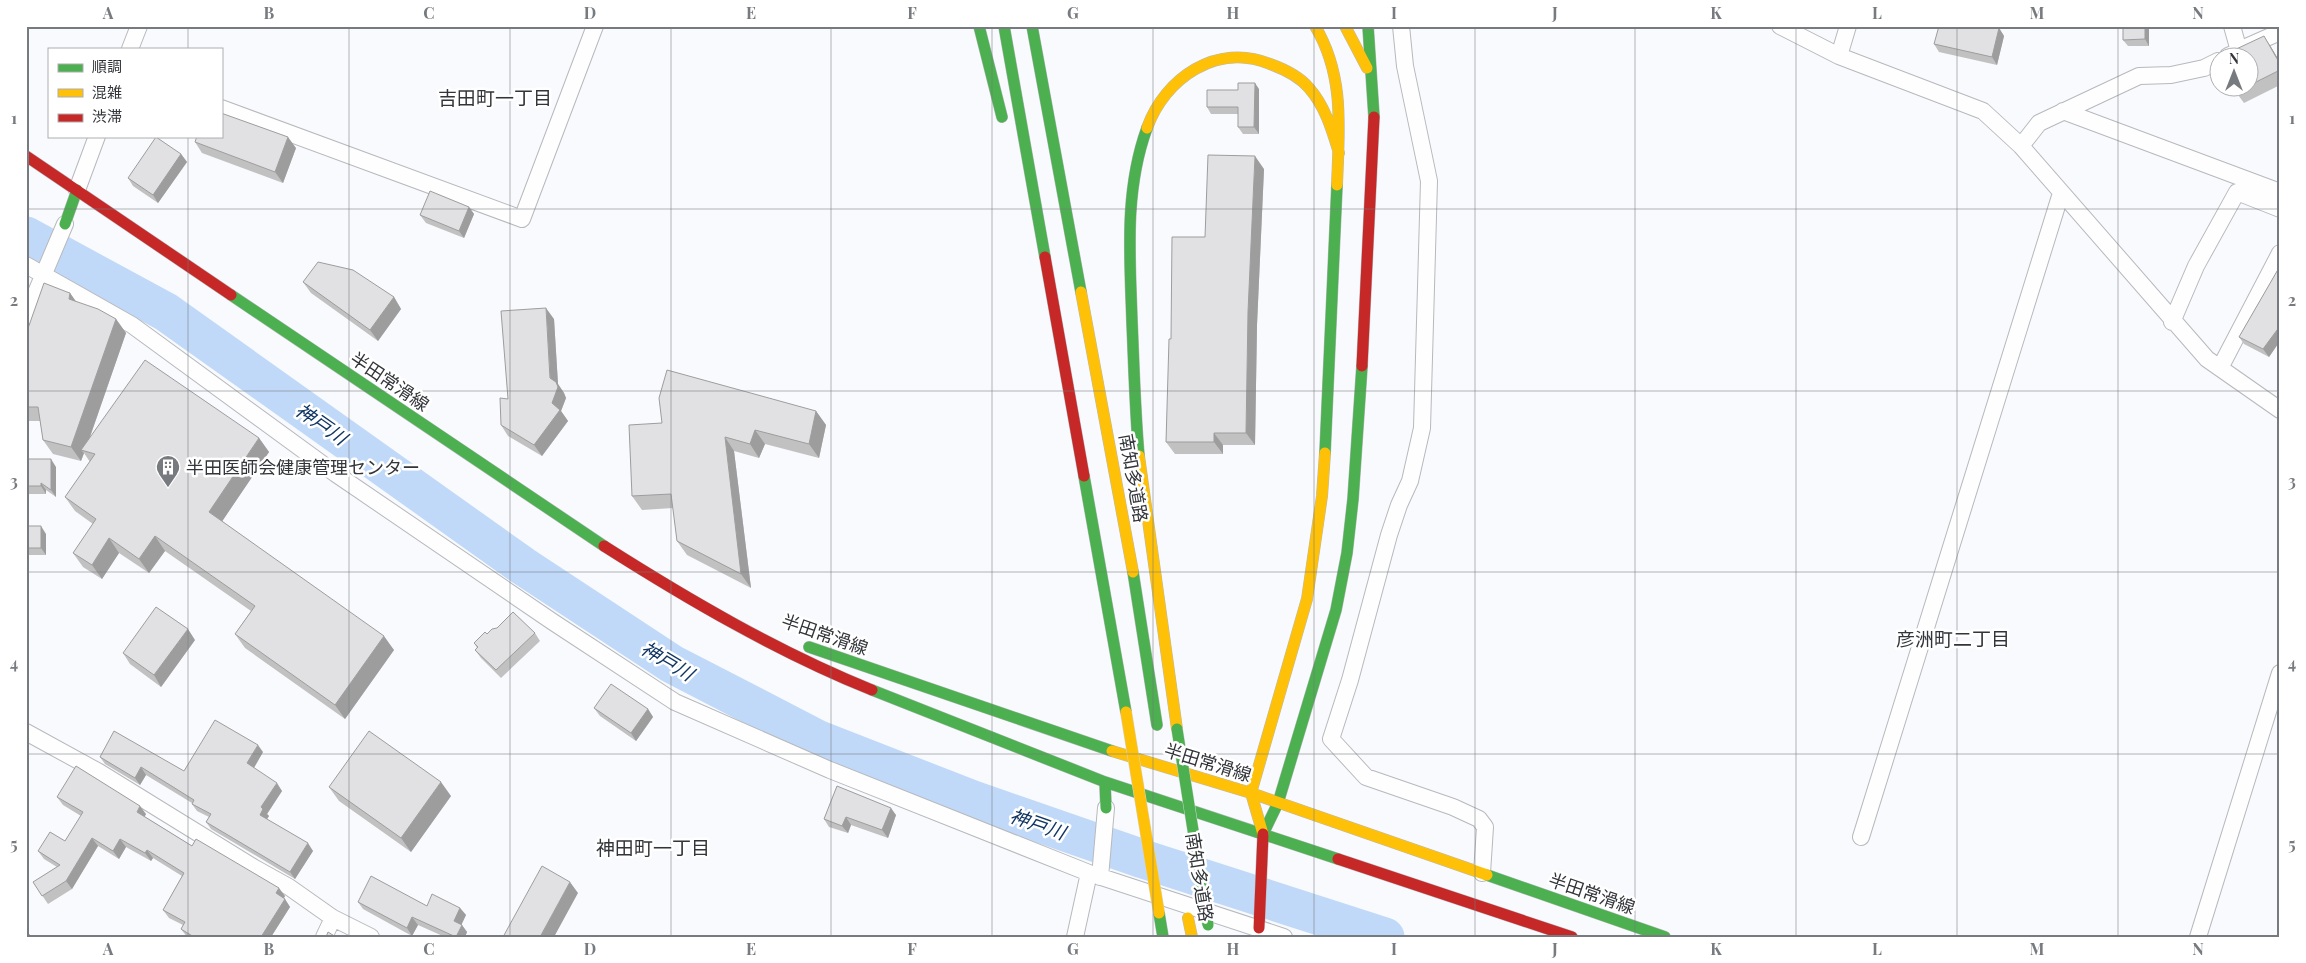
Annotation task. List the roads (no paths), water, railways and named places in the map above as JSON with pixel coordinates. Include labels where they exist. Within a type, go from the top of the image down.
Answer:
[{"type":"main road","points":[[979,26],[1004,126]]},
{"type":"main road","points":[[1004,26],[1126,712],[1163,937]]},
{"type":"main road","name":"南知多道路","points":[[1032,26],[1132,566],[1158,729]]},
{"type":"main road","points":[[1259,933],[1263,834],[1251,793],[1263,746],[1297,637],[1316,548],[1322,496],[1334,313],[1340,111],[1338,78],[1327,44],[1315,26]]},
{"type":"main road","points":[[1345,26],[1371,76]]},
{"type":"main road","points":[[1263,834],[1278,803],[1336,610],[1347,553],[1353,499],[1366,314],[1374,112],[1368,26]]},
{"type":"main road","points":[[1210,937],[1143,495],[1135,411],[1129,250],[1130,202],[1137,154],[1151,116],[1169,90],[1192,68],[1220,58],[1254,57],[1283,69],[1309,88],[1326,115],[1339,154]]},
{"type":"main road","name":"半田常滑線","points":[[26,156],[562,520],[673,590],[834,674],[1105,782],[1572,937]]},
{"type":"main road","points":[[65,224],[78,190]]},
{"type":"main road","points":[[1026,222],[1042,240]]},
{"type":"main road","name":"半田常滑線","points":[[740,624],[1104,748],[1251,793],[1666,937]]},
{"type":"main road","name":"南知多道路","points":[[1162,752],[1172,817]]},
{"type":"main road","points":[[1105,782],[1106,808]]},
{"type":"main road","name":"南知多道路","points":[[1184,891],[1192,937]]},
{"type":"street","points":[[130,48],[139,26]]},
{"type":"street","points":[[222,108],[522,219],[595,26]]},
{"type":"street","points":[[1401,26],[1405,66],[1429,181],[1422,428],[1410,481],[1399,505],[1389,535],[1353,670],[1331,740],[1366,777],[1453,807],[1479,819],[1486,827],[1482,873]]},
{"type":"street","points":[[1780,26],[1839,56],[1983,111],[2021,146],[2172,322],[2207,359],[2280,410]]},
{"type":"street","points":[[1839,56],[1848,26]]},
{"type":"street","points":[[2232,26],[2232,48]]},
{"type":"street","points":[[2245,48],[2280,32]]},
{"type":"street","points":[[2021,146],[2039,123],[2139,76],[2171,75],[2208,66]]},
{"type":"street","points":[[2063,112],[2280,192]]},
{"type":"street","points":[[78,190],[96,138]]},
{"type":"street","points":[[2172,322],[2196,266],[2237,192],[2280,209]]},
{"type":"street","points":[[1861,838],[2061,193]]},
{"type":"street","points":[[26,316],[65,224]]},
{"type":"street","points":[[2220,368],[2280,253]]},
{"type":"street","points":[[26,265],[132,325],[336,474],[553,622],[675,702],[830,770],[1259,933],[1284,937]]},
{"type":"street","points":[[2198,937],[2280,673]]},
{"type":"street","points":[[26,732],[99,772],[253,868],[289,887],[334,918],[371,937]]},
{"type":"street","points":[[1075,937],[1097,871],[1106,808]]},
{"type":"street","points":[[324,937],[334,918]]},
{"type":"waterway","name":"神戸川","points":[[26,236],[166,312],[523,566],[672,664],[819,740],[973,800],[1143,859],[1385,937]]},
{"type":"place","name":"半田医師会健康管理センター","points":[[168,488]]},
{"type":"district","name":"吉田町一丁目","points":[[495,97]]},
{"type":"district","name":"彦洲町二丁目","points":[[1953,638]]},
{"type":"district","name":"神田町一丁目","points":[[653,847]]}]
